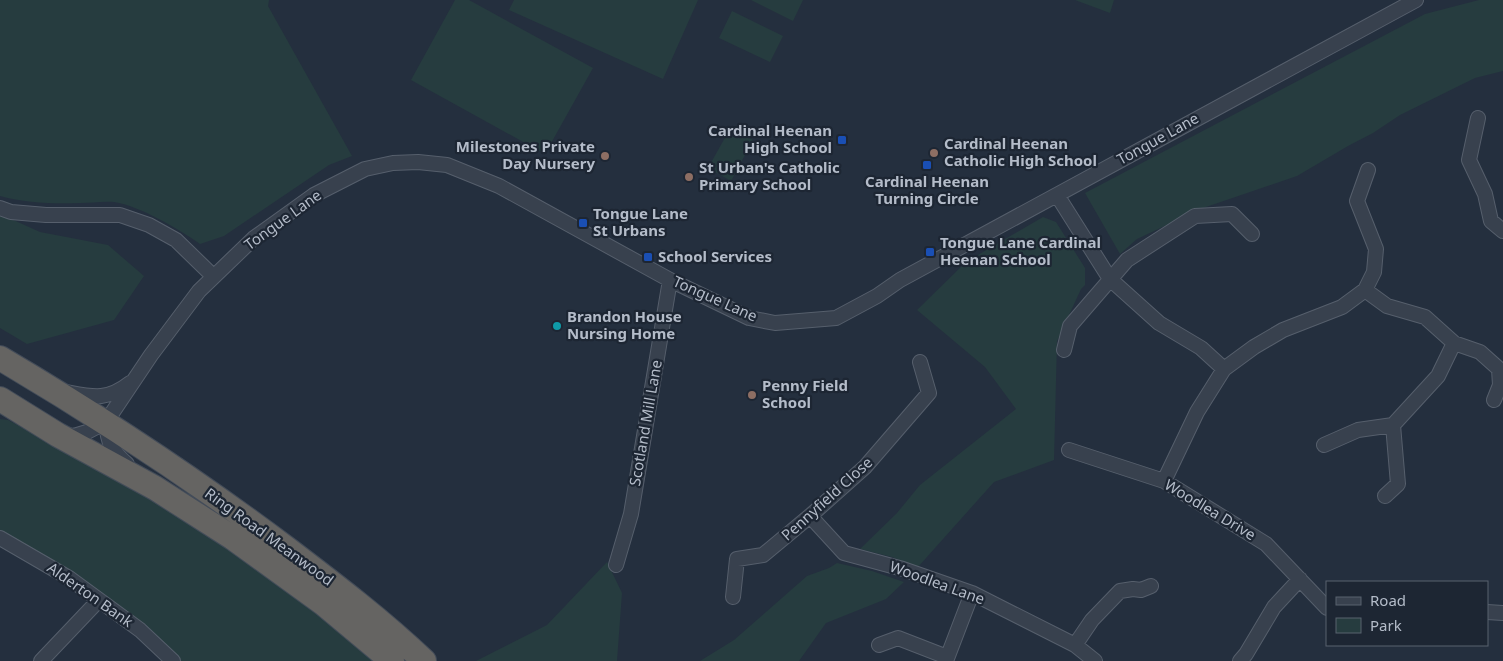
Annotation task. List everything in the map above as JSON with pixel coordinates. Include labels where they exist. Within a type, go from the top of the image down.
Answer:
[{"type":"highway","points":[[0,358],[11,372],[55,390],[106,422]]},
{"type":"highway","name":"Ring Road Meanwood","points":[[0,399],[50,430],[154,488],[233,538],[324,604],[392,661]]},
{"type":"highway","name":"Ring Road Meanwood","points":[[106,422],[244,517],[340,589],[409,646],[424,661]]},
{"type":"street","name":"Tongue Lane","points":[[106,422],[199,291],[214,276],[254,238],[314,195],[365,170],[393,163],[418,162],[447,165],[499,186],[670,280],[749,318],[775,323],[836,318],[877,296],[900,280],[1416,0]]},
{"type":"street","points":[[1478,118],[1469,160],[1485,194],[1491,220],[1503,231]]},
{"type":"street","points":[[1164,480],[1197,412],[1224,369],[1254,346],[1282,330],[1342,307],[1365,290],[1374,272],[1376,249],[1357,201],[1368,170]]},
{"type":"street","points":[[1057,195],[1110,279],[1158,323],[1201,348],[1224,369]]},
{"type":"street","points":[[0,208],[11,212],[46,215],[120,215],[149,225],[176,240],[214,276]]},
{"type":"street","points":[[1064,350],[1070,326],[1127,260],[1195,216],[1232,214],[1252,234]]},
{"type":"street","name":"Scotland Mill Lane","points":[[616,565],[631,514],[670,280]]},
{"type":"street","points":[[1365,290],[1387,306],[1425,317],[1454,343],[1480,352],[1499,369],[1500,385],[1494,400]]},
{"type":"street","points":[[1324,445],[1358,430],[1393,425],[1438,376],[1454,343]]},
{"type":"street","name":"Pennyfield Close","points":[[733,597],[737,559],[763,555],[810,516],[865,467],[929,393],[920,362]]},
{"type":"street","name":"Tongue Lane","points":[[55,390],[97,398],[121,391],[136,378]]},
{"type":"street","points":[[0,414],[9,415],[50,430],[74,436],[87,432],[106,422]]},
{"type":"street","name":"Ring Road Meanwood","points":[[106,422],[112,450],[154,488]]},
{"type":"street","points":[[1385,496],[1398,484],[1393,425]]},
{"type":"street","name":"Woodlea Drive","points":[[1069,450],[1164,480],[1266,544],[1326,607]]},
{"type":"street","name":"Woodlea Lane","points":[[810,516],[844,553],[903,569],[972,593],[1075,646],[1095,661]]},
{"type":"street","name":"Alderton Bank","points":[[0,538],[69,578],[140,630],[173,661]]},
{"type":"street","points":[[1240,661],[1274,607],[1300,579]]},
{"type":"street","points":[[1075,646],[1092,620],[1120,591],[1141,590],[1151,586]]},
{"type":"street","points":[[879,645],[898,638],[946,659],[972,593]]},
{"type":"street","points":[[41,661],[99,600]]},
{"type":"street","points":[[1488,612],[1503,613]]},
{"type":"green space","points":[[0,0],[269,0],[268,6],[352,156],[329,165],[224,236],[200,244],[159,219],[124,204],[114,202],[40,202],[0,196]]},
{"type":"green space","points":[[455,0],[469,0],[593,68],[545,154],[411,80]]},
{"type":"green space","points":[[514,0],[698,0],[663,79],[509,10]]},
{"type":"green space","points":[[751,0],[803,0],[793,21]]},
{"type":"green space","points":[[1075,0],[1114,0],[1110,13]]},
{"type":"green space","points":[[1479,0],[1503,0],[1503,71],[1475,78],[1400,115],[1373,133],[1297,176],[1203,208],[1137,239],[1120,254],[1085,193],[1425,14]]},
{"type":"green space","points":[[732,11],[783,36],[770,62],[719,38]]},
{"type":"green space","points":[[731,127],[753,140],[731,181],[708,168]]},
{"type":"green space","points":[[0,214],[40,232],[108,245],[144,276],[114,320],[27,344],[0,328]]},
{"type":"green space","points":[[1043,217],[1056,222],[1085,268],[1085,285],[1081,289],[1057,341],[1054,460],[994,482],[918,567],[892,557],[860,549],[897,513],[920,485],[1016,409],[985,367],[917,310],[966,262]]},
{"type":"green space","points":[[0,419],[8,420],[65,450],[175,514],[270,575],[392,661],[173,661],[140,630],[0,538]]},
{"type":"green space","points":[[607,562],[622,593],[617,661],[476,661],[547,625]]},
{"type":"green space","points":[[837,563],[872,571],[904,582],[886,599],[826,623],[799,661],[700,661],[734,640],[807,576]]},
{"type":"place","name":"Cardinal Heenan High School","points":[[842,140]]},
{"type":"place","name":"Cardinal Heenan Catholic High School","points":[[934,153]]},
{"type":"place","name":"Milestones Private Day Nursery","points":[[605,156]]},
{"type":"place","name":"Cardinal Heenan Turning Circle","points":[[927,165]]},
{"type":"place","name":"St Urban's Catholic Primary School","points":[[689,177]]},
{"type":"place","name":"Tongue Lane St Urbans","points":[[583,223]]},
{"type":"place","name":"Tongue Lane Cardinal Heenan School","points":[[930,252]]},
{"type":"place","name":"School Services","points":[[648,257]]},
{"type":"place","name":"Brandon House Nursing Home","points":[[557,326]]},
{"type":"place","name":"Penny Field School","points":[[752,395]]}]
